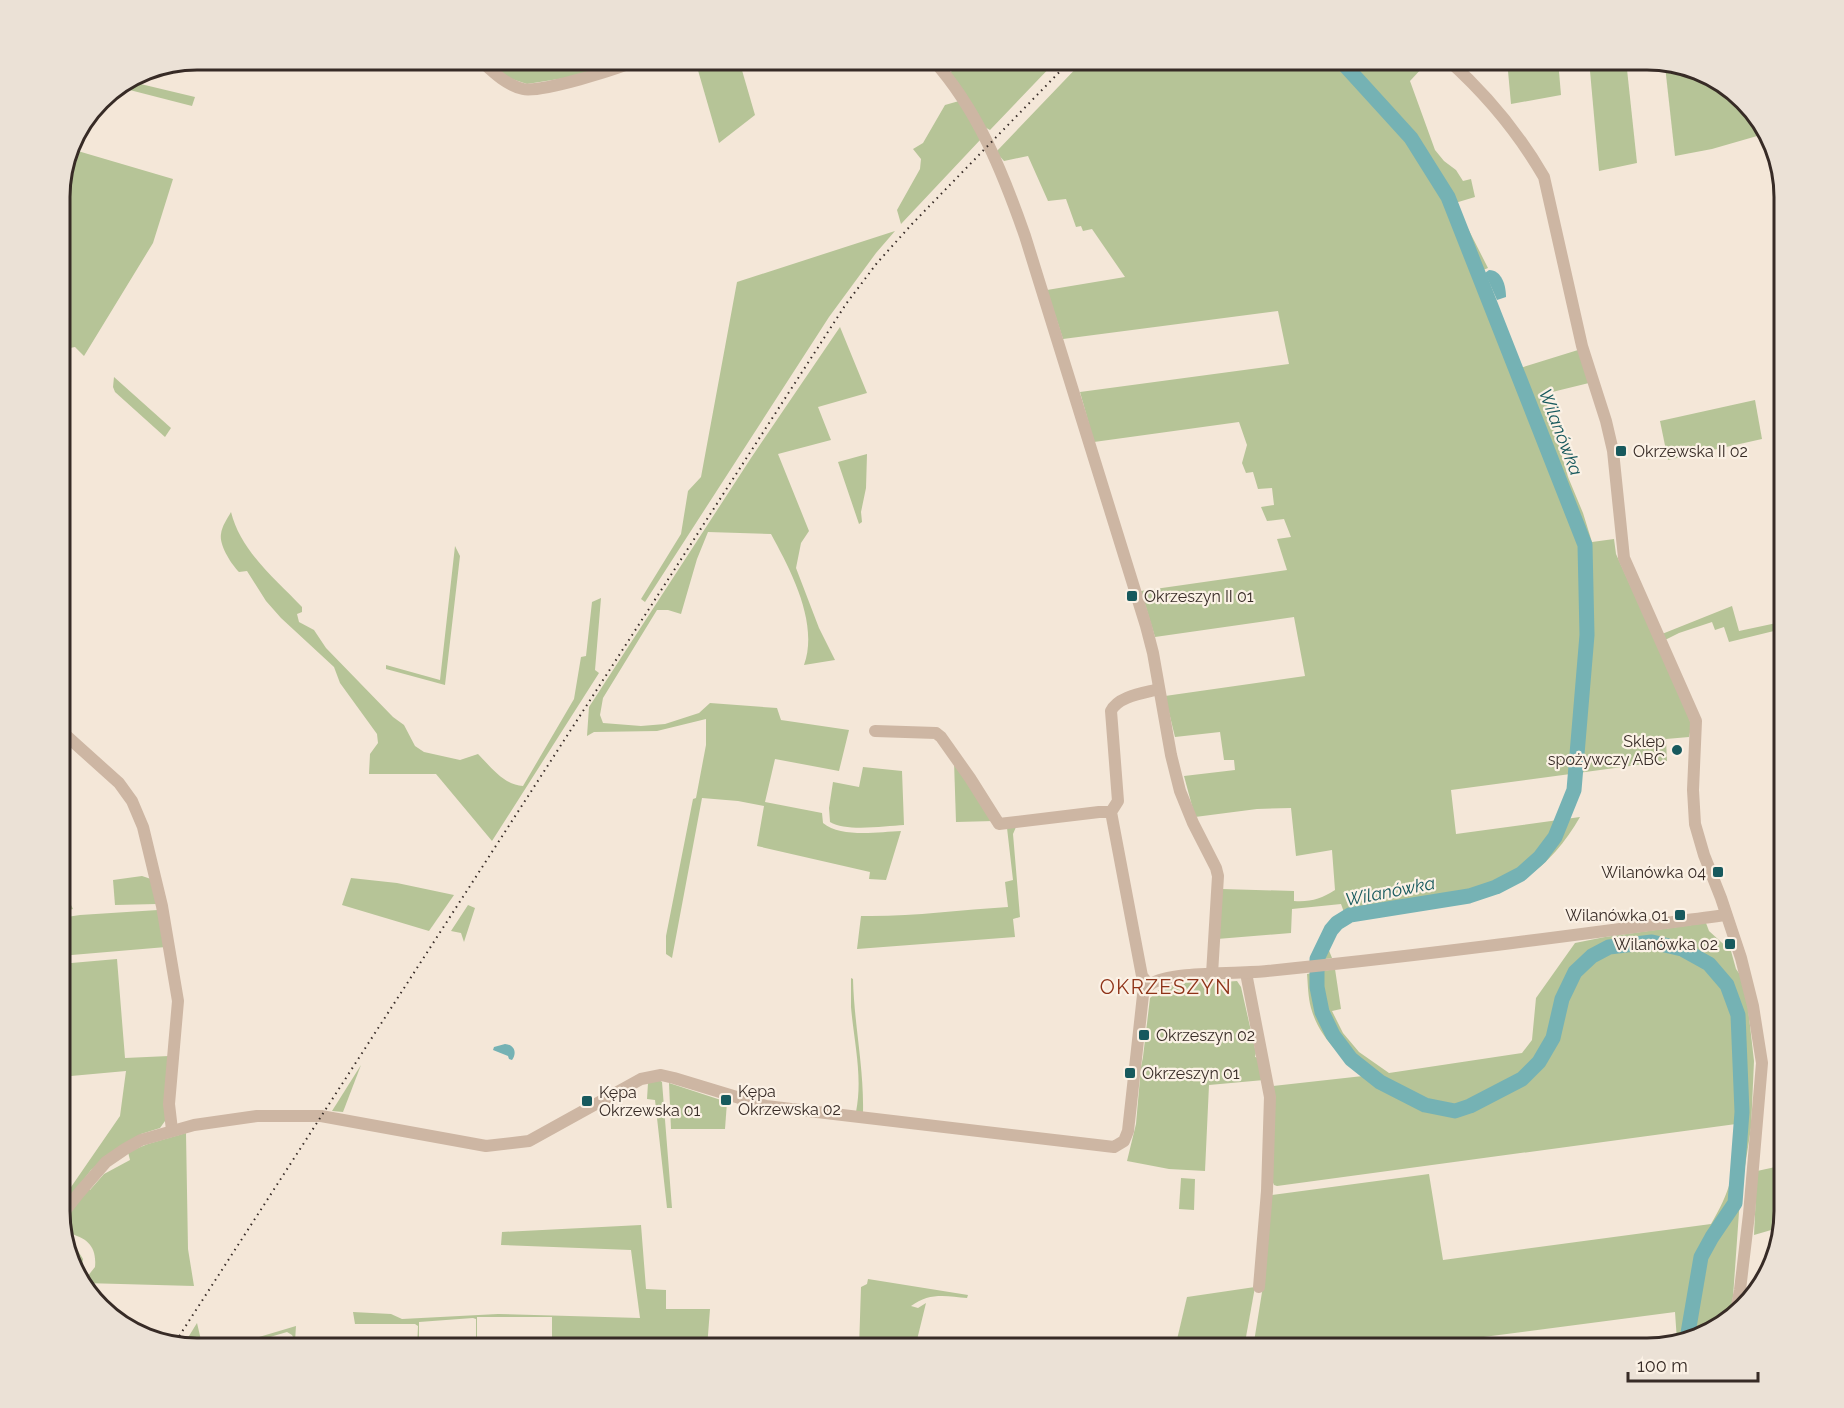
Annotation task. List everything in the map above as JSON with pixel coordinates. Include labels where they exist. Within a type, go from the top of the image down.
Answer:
[{"type":"street","points":[[941,70],[967,105],[989,144],[1009,189],[1136,590],[1153,653],[1171,755],[1180,791],[1218,876],[1212,974]]},
{"type":"street","points":[[1459,70],[1485,95],[1518,135],[1544,177],[1582,345],[1613,451],[1624,558],[1696,721],[1693,790],[1695,824],[1741,958],[1753,1006],[1762,1064],[1749,1214],[1738,1298]]},
{"type":"street","points":[[492,71],[501,79],[524,89],[532,89],[563,83],[603,71]]},
{"type":"street","points":[[1149,985],[1142,976],[1111,812],[1118,801],[1111,718],[1112,708],[1120,701],[1159,689]]},
{"type":"street","points":[[875,730],[941,736],[999,825],[1111,812]]},
{"type":"street","points":[[71,739],[119,783],[132,801],[143,827],[162,906],[178,1001],[169,1104],[172,1130]]},
{"type":"street","points":[[71,1203],[106,1162],[141,1140],[194,1125],[257,1116],[321,1116],[486,1146],[529,1141],[641,1079],[661,1076],[766,1106],[1114,1147],[1124,1141],[1128,1131],[1143,995],[1149,985],[1172,977],[1317,966],[1726,915]]},
{"type":"street","points":[[1246,973],[1270,1097],[1267,1191],[1259,1287]]},
{"type":"green space","points":[[953,70],[1047,70],[990,130],[981,125],[949,73]]},
{"type":"green space","points":[[1074,70],[1420,70],[1410,81],[1435,150],[1456,170],[1463,181],[1471,179],[1475,197],[1455,203],[1488,268],[1481,271],[1520,368],[1578,350],[1589,383],[1544,394],[1568,477],[1592,542],[1614,539],[1616,554],[1689,715],[1691,728],[1689,737],[1666,739],[1667,761],[1451,790],[1456,834],[1580,817],[1557,849],[1539,868],[1517,883],[1499,891],[1354,921],[1341,928],[1332,939],[1328,948],[1332,958],[1310,961],[1323,935],[1333,923],[1345,915],[1341,904],[1292,909],[1291,933],[1217,939],[1222,889],[1294,891],[1294,901],[1320,898],[1335,890],[1332,850],[1296,856],[1291,808],[1257,809],[1195,817],[1184,776],[1235,770],[1234,760],[1224,760],[1220,732],[1175,737],[1165,696],[1305,676],[1294,617],[1155,637],[1141,591],[1287,570],[1277,539],[1291,537],[1284,519],[1267,521],[1261,507],[1274,505],[1272,488],[1258,489],[1253,472],[1246,473],[1242,463],[1247,445],[1239,422],[1094,442],[1080,392],[1289,364],[1278,311],[1063,339],[1047,290],[1125,277],[1092,229],[1083,231],[1081,226],[1076,227],[1066,199],[1048,201],[1028,156],[1004,161],[996,152]]},
{"type":"green space","points":[[1508,70],[1559,70],[1561,95],[1511,104]]},
{"type":"green space","points":[[1590,70],[1627,70],[1637,163],[1599,171]]},
{"type":"green space","points":[[498,71],[606,71],[527,84],[503,76]]},
{"type":"green space","points":[[698,71],[742,71],[755,115],[719,143]]},
{"type":"green space","points":[[1666,72],[1688,77],[1717,92],[1742,114],[1757,136],[1712,149],[1675,156]]},
{"type":"green space","points":[[140,84],[195,97],[192,106],[130,90]]},
{"type":"green space","points":[[959,101],[981,139],[901,224],[897,210],[920,169],[921,159],[913,149],[923,143],[945,105]]},
{"type":"green space","points":[[79,151],[173,179],[153,243],[84,356],[75,347],[71,348],[71,189]]},
{"type":"green space","points":[[895,231],[829,317],[645,602],[641,599],[681,534],[688,491],[701,477],[737,282]]},
{"type":"green space","points":[[840,327],[867,393],[818,407],[831,440],[778,454],[809,531],[801,543],[796,568],[819,628],[835,660],[804,665],[808,649],[808,632],[801,598],[771,534],[708,532],[697,559],[681,614],[668,610],[657,610],[603,698],[600,715],[603,723],[641,726],[665,724],[699,713],[710,703],[777,708],[781,720],[849,730],[839,771],[775,759],[765,802],[822,813],[823,823],[840,831],[860,833],[901,831],[886,880],[869,879],[870,872],[757,846],[764,806],[702,798],[672,958],[666,954],[666,936],[706,745],[706,719],[657,731],[594,732],[587,736],[589,707],[751,458]]},
{"type":"green space","points":[[114,377],[171,428],[165,437],[115,392]]},
{"type":"green space","points":[[1755,400],[1762,439],[1668,460],[1660,421]]},
{"type":"green space","points":[[867,454],[866,488],[861,512],[862,522],[859,524],[838,462]]},
{"type":"green space","points":[[231,512],[251,552],[302,607],[302,612],[297,614],[299,622],[314,630],[326,648],[393,717],[404,725],[415,746],[424,752],[460,760],[478,754],[498,774],[516,785],[523,786],[574,699],[581,657],[586,656],[592,602],[601,598],[595,670],[599,673],[492,841],[436,774],[369,774],[370,754],[378,743],[377,734],[340,683],[334,667],[281,618],[266,601],[247,571],[239,572],[229,559],[221,534]]},
{"type":"green space","points":[[455,546],[460,556],[445,685],[386,669],[386,665],[440,680]]},
{"type":"green space","points":[[1732,606],[1739,631],[1774,624],[1774,631],[1729,642],[1724,627],[1715,630],[1712,622],[1665,640],[1662,634]]},
{"type":"green space","points":[[954,761],[994,821],[956,822]]},
{"type":"green space","points":[[863,767],[902,771],[904,825],[855,828],[830,822],[829,808],[833,782],[859,787]]},
{"type":"green space","points":[[1016,827],[1013,834],[1020,917],[1013,919],[1015,937],[857,949],[861,916],[1008,907],[1005,882],[1013,880],[1007,828]]},
{"type":"green space","points":[[142,876],[151,879],[157,904],[115,905],[113,880]]},
{"type":"green space","points":[[351,878],[397,883],[454,895],[429,931],[342,905]]},
{"type":"green space","points":[[468,905],[475,908],[464,942],[461,933],[451,931]]},
{"type":"green space","points":[[158,910],[166,947],[71,955],[71,916]]},
{"type":"green space","points":[[1706,923],[1709,931],[1731,951],[1736,969],[1741,976],[1748,1008],[1754,1061],[1751,1128],[1740,1198],[1732,1304],[1703,1324],[1676,1334],[1675,1312],[1476,1338],[1255,1338],[1263,1286],[1272,1195],[1429,1174],[1443,1260],[1711,1224],[1724,1200],[1732,1176],[1736,1151],[1736,1124],[1277,1186],[1271,1178],[1273,1086],[1363,1076],[1339,1053],[1319,1028],[1310,1004],[1307,974],[1335,969],[1341,1009],[1332,1011],[1343,1033],[1359,1052],[1389,1073],[1522,1053],[1532,1040],[1536,998],[1575,943]]},
{"type":"green space","points":[[117,959],[125,1058],[169,1056],[165,1121],[160,1128],[141,1134],[91,1170],[71,1196],[71,1187],[120,1116],[126,1071],[71,1076],[71,963]]},
{"type":"green space","points":[[851,978],[853,979],[861,1062],[863,1112],[856,1112],[859,1086],[851,1007]]},
{"type":"green space","points":[[1207,979],[1209,983],[1237,981],[1241,987],[1255,1057],[1260,1058],[1264,1080],[1209,1085],[1205,1171],[1169,1169],[1127,1161],[1136,1124],[1150,998],[1162,987]]},
{"type":"green space","points":[[361,1065],[343,1112],[332,1111]]},
{"type":"green space","points":[[659,1080],[662,1082],[672,1208],[667,1208],[655,1100],[647,1099],[648,1083]]},
{"type":"green space","points":[[669,1083],[727,1102],[725,1129],[671,1129]]},
{"type":"green space","points":[[186,1133],[188,1249],[194,1286],[94,1283],[88,1276],[95,1267],[94,1254],[85,1240],[73,1234],[71,1210],[104,1174],[130,1160],[128,1152]]},
{"type":"green space","points":[[1774,1167],[1774,1211],[1772,1230],[1754,1235],[1757,1171]]},
{"type":"green space","points":[[1181,1178],[1195,1179],[1194,1210],[1179,1209]]},
{"type":"green space","points":[[641,1225],[646,1289],[666,1290],[666,1309],[710,1309],[708,1338],[552,1338],[552,1317],[477,1317],[477,1338],[476,1319],[473,1318],[419,1322],[419,1338],[418,1326],[415,1324],[355,1324],[353,1312],[391,1314],[402,1319],[498,1314],[640,1318],[631,1250],[501,1245],[502,1232]]},
{"type":"green space","points":[[868,1279],[968,1295],[967,1298],[931,1297],[911,1306],[918,1308],[926,1303],[917,1338],[859,1338],[861,1287],[867,1284]]},
{"type":"green space","points":[[1255,1287],[1246,1338],[1177,1338],[1187,1297]]},
{"type":"green space","points":[[197,1323],[201,1338],[188,1337]]},
{"type":"green space","points":[[296,1326],[295,1338],[287,1332],[267,1338],[256,1338]]},
{"type":"water","points":[[1489,270],[1500,276],[1506,297],[1497,300],[1485,273]]},
{"type":"water","points":[[505,1044],[514,1050],[512,1060],[493,1050],[494,1047]]},
{"type":"waterway","name":"Wilanówka","points":[[1349,70],[1411,138],[1448,197],[1585,545],[1587,635],[1574,790],[1555,837],[1540,857],[1521,874],[1496,887],[1469,896],[1350,915],[1337,923],[1331,930],[1317,959],[1317,987],[1322,1012],[1333,1035],[1351,1059],[1380,1082],[1425,1105],[1455,1111],[1470,1106],[1522,1079],[1539,1062],[1553,1038],[1562,999],[1575,972],[1592,956],[1609,947],[1652,942],[1682,949],[1709,964],[1727,985],[1738,1015],[1742,1112],[1735,1203],[1701,1257],[1689,1330]]},
{"type":"railway","points":[[179,1336],[846,304],[877,263],[912,224],[1061,70]]},
{"type":"place","name":"Okrzewska II 02","points":[[1621,451]]},
{"type":"place","name":"Okrzeszyn II 01","points":[[1132,596]]},
{"type":"place","name":"Sklep spożywczy ABC","points":[[1677,750]]},
{"type":"place","name":"Wilanówka 04","points":[[1718,872]]},
{"type":"place","name":"Wilanówka 01","points":[[1680,915]]},
{"type":"place","name":"Wilanówka 02","points":[[1730,944]]},
{"type":"place","name":"Okrzeszyn 02","points":[[1144,1035]]},
{"type":"place","name":"Okrzeszyn 01","points":[[1130,1073]]},
{"type":"place","name":"Kępa Okrzewska 02","points":[[726,1100]]},
{"type":"place","name":"Kępa Okrzewska 01","points":[[587,1101]]},
{"type":"district","name":"OKRZESZYN","points":[[1166,987]]}]
